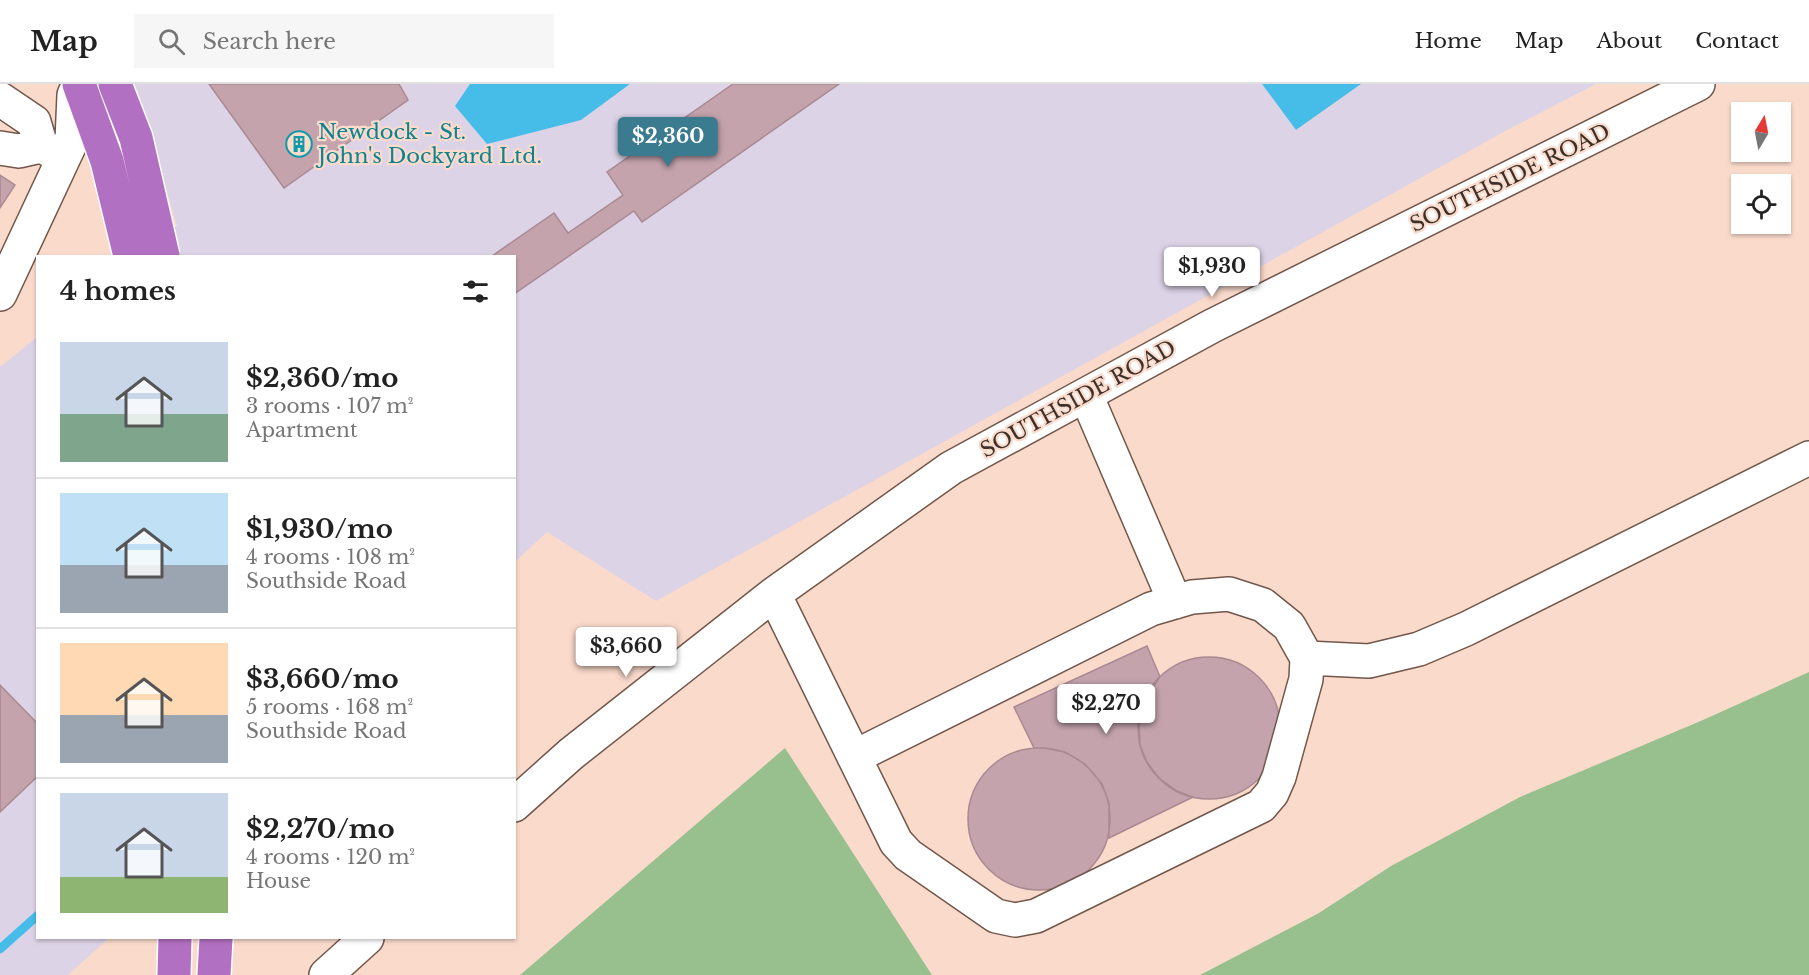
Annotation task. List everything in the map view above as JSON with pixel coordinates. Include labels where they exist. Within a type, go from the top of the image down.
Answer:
[{"type":"highway","points":[[79,84],[107,161],[130,255]]},
{"type":"highway","points":[[116,84],[136,138],[163,255]]},
{"type":"highway","points":[[133,84],[136,138]]},
{"type":"highway","points":[[174,975],[175,939]]},
{"type":"highway","points":[[214,975],[216,939]]},
{"type":"street","points":[[0,294],[59,148],[79,84]]},
{"type":"street","points":[[0,148],[19,151],[59,148],[89,134],[103,117],[116,84]]},
{"type":"street","name":"SOUTHSIDE ROAD","points":[[516,803],[571,754],[774,594],[951,468],[1212,326],[1698,84]]},
{"type":"street","points":[[0,99],[34,122],[59,148]]},
{"type":"street","points":[[1086,395],[1175,602]]},
{"type":"street","points":[[1307,658],[1369,661],[1419,649],[1466,629],[1809,458]]},
{"type":"street","points":[[774,594],[854,757],[896,842],[908,855],[996,916],[1015,920],[1036,916],[1260,806],[1272,793],[1279,777],[1306,679],[1307,658],[1289,626],[1263,604],[1229,594],[1192,597],[1151,609],[854,757]]},
{"type":"street","points":[[326,975],[366,939]]},
{"type":"shaded area","points":[[134,84],[1262,84],[1297,130],[1361,84],[1596,84],[1509,129],[656,601],[547,532],[516,561],[516,255],[148,255],[177,225]]},
{"type":"shaded area","points":[[36,338],[36,939],[108,939],[68,975],[0,975],[0,367]]},
{"type":"green space","points":[[1809,672],[1809,975],[1200,975],[1319,913],[1391,866],[1520,797],[1703,720]]},
{"type":"green space","points":[[785,748],[932,975],[520,975]]},
{"type":"water","points":[[470,84],[630,84],[581,120],[487,144],[455,106]]},
{"type":"water","points":[[1262,84],[1361,84],[1296,130]]},
{"type":"building","name":"Newdock - St. John's Dockyard Ltd.","points":[[209,84],[399,84],[408,100],[284,188]]},
{"type":"building","points":[[733,84],[839,84],[642,222],[634,211],[516,293],[516,255],[493,255],[554,213],[568,233],[623,195],[607,172]]},
{"type":"building","points":[[0,175],[15,185],[0,208]]},
{"type":"building","points":[[1147,646],[1160,677],[1145,699],[1139,720],[1140,745],[1147,762],[1159,778],[1177,791],[1193,797],[1109,838],[1109,803],[1102,784],[1085,764],[1065,752],[1034,748],[1014,707]]},
{"type":"building","points":[[1209,657],[1236,663],[1259,678],[1274,701],[1280,728],[1274,755],[1259,778],[1236,793],[1209,799],[1182,793],[1159,778],[1144,755],[1138,728],[1144,701],[1159,678],[1182,663]]},
{"type":"building","points":[[0,685],[36,722],[36,778],[0,812]]},
{"type":"building","points":[[1039,748],[1066,753],[1089,769],[1105,792],[1110,819],[1105,846],[1089,869],[1066,885],[1039,890],[1012,885],[989,869],[973,846],[968,819],[973,792],[989,769],[1012,753]]},
{"type":"waterway","points":[[0,949],[36,917]]},
{"type":"place","name":"Newdock - St. John's Dockyard Ltd.","points":[[299,144]]}]
